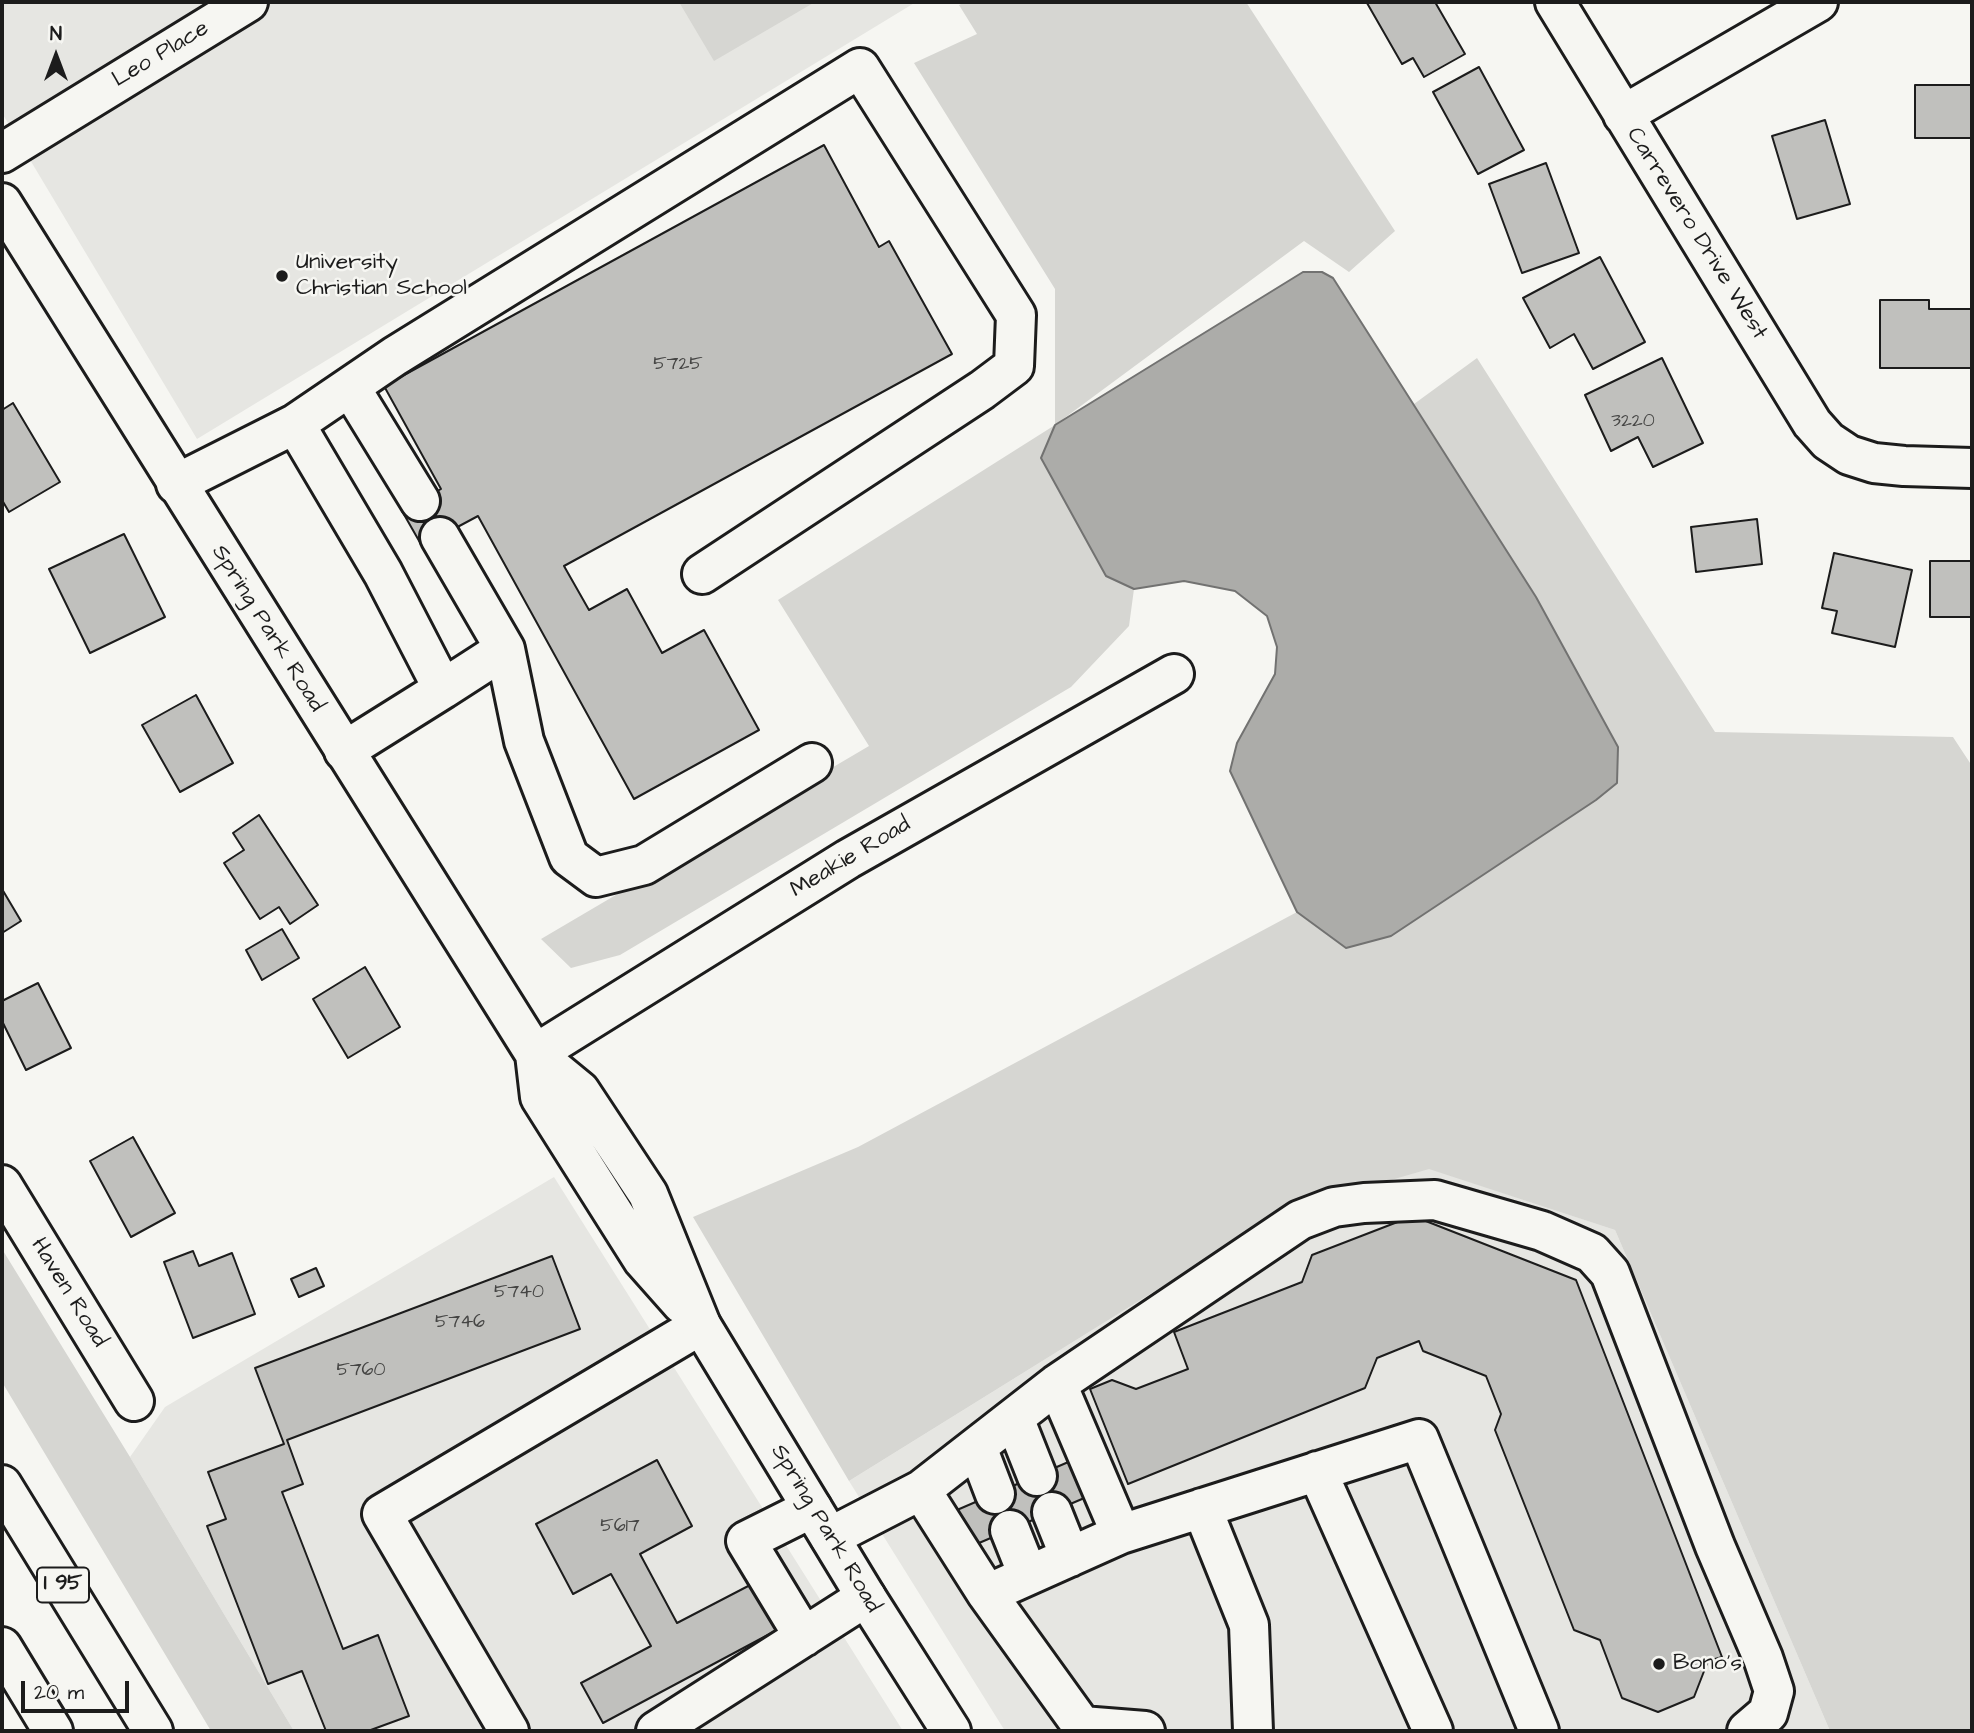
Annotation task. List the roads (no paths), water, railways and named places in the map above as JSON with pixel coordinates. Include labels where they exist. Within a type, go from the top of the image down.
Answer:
[{"type":"main road","name":"Leo Place","points":[[2,153],[248,2]]},
{"type":"main road","name":"Carrevero Drive West","points":[[1555,2],[1812,423],[1828,441],[1849,455],[1874,463],[1972,468]]},
{"type":"main road","points":[[1623,115],[1818,2]]},
{"type":"main road","points":[[176,484],[295,424],[407,349],[860,68],[1016,314],[1014,366],[982,390],[702,574]]},
{"type":"main road","name":"Spring Park Road","points":[[2,203],[535,1054],[580,1091],[648,1194],[701,1325],[866,1597],[951,1731]]},
{"type":"main road","points":[[350,387],[420,501]]},
{"type":"main road","points":[[295,424],[383,573],[443,690]]},
{"type":"main road","points":[[440,537],[505,649],[524,741],[569,857],[596,877],[644,864],[812,764]]},
{"type":"main road","points":[[345,751],[505,649]]},
{"type":"main road","name":"Meakie Road","points":[[535,1054],[848,859],[1174,674]]},
{"type":"main road","name":"Haven Road","points":[[2,1185],[135,1401]]},
{"type":"main road","points":[[804,1637],[746,1541],[821,1523],[921,1490],[1056,1384],[1300,1220],[1334,1207],[1435,1200],[1542,1231],[1592,1253],[1610,1273],[1774,1691],[1768,1713],[1747,1731]]},
{"type":"main road","points":[[509,1731],[382,1514],[701,1325]]},
{"type":"main road","points":[[1056,1384],[1121,1534]]},
{"type":"main road","points":[[1014,1418],[1037,1476]]},
{"type":"main road","points":[[987,1594],[1121,1534],[1419,1439],[1539,1731]]},
{"type":"main road","points":[[976,1447],[995,1494]]},
{"type":"main road","points":[[1317,1471],[1433,1731]]},
{"type":"main road","name":"I 95","points":[[2,1485],[153,1731]]},
{"type":"main road","points":[[921,1490],[987,1594],[1082,1726],[1145,1731]]},
{"type":"main road","points":[[1202,1508],[1249,1625],[1253,1731]]},
{"type":"main road","points":[[1052,1512],[1070,1557]]},
{"type":"main road","points":[[1010,1530],[1028,1575]]},
{"type":"main road","points":[[656,1731],[866,1597]]},
{"type":"main road","points":[[6,1654],[53,1731]]},
{"type":"place","name":"University Christian School","points":[[282,276]]},
{"type":"place","name":"Bono's","points":[[1659,1664]]}]
